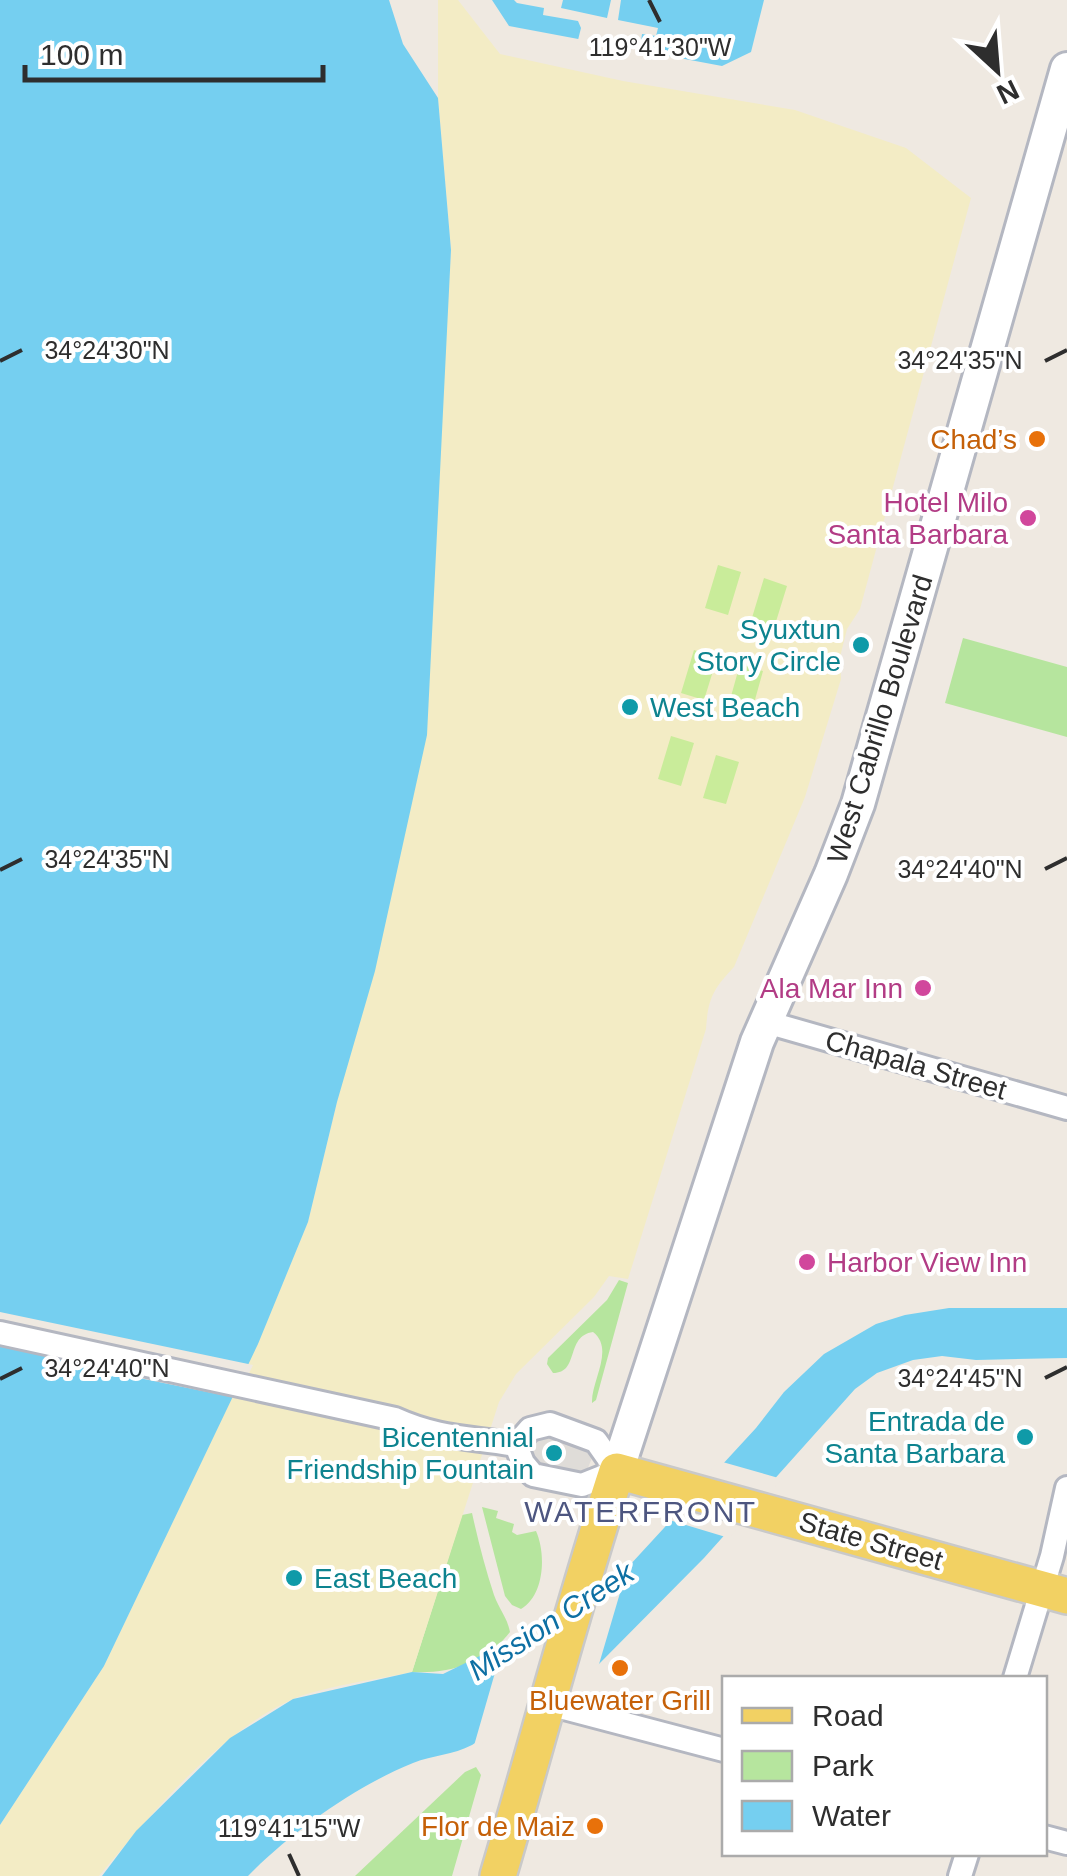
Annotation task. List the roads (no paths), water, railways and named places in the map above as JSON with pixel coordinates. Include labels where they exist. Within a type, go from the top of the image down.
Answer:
[{"type":"main road","name":"West Cabrillo Boulevard","points":[[617,1471],[766,1022],[858,804],[1058,142],[1067,69]]},
{"type":"main road","name":"State Street","points":[[617,1471],[1054,1592]]},
{"type":"main road","points":[[498,1876],[578,1592],[617,1471]]},
{"type":"street","name":"Chapala Street","points":[[766,1022],[1067,1108]]},
{"type":"street","points":[[0,1333],[395,1419],[452,1438],[466,1440],[475,1436],[516,1445]]},
{"type":"street","points":[[550,1424],[596,1442],[617,1471],[582,1485],[534,1475],[522,1463],[516,1445],[530,1429],[550,1424]]},
{"type":"street","points":[[1016,1676],[1054,1592],[1052,1556],[1067,1488]]},
{"type":"street","points":[[549,1702],[722,1749]]},
{"type":"water","points":[[0,0],[389,0],[403,44],[438,98],[451,250],[427,735],[375,971],[308,1222],[258,1344],[104,1666],[0,1825]]},
{"type":"water","points":[[492,0],[764,0],[751,52],[722,66],[509,26]]},
{"type":"water","name":"Mission Creek","points":[[949,1308],[1067,1308],[1067,1358],[976,1360],[942,1356],[913,1360],[877,1373],[855,1389],[704,1558],[596,1667],[472,1745],[413,1763],[347,1797],[304,1827],[248,1876],[102,1876],[136,1831],[230,1738],[293,1699],[412,1672],[443,1674],[500,1646],[629,1566],[756,1428],[784,1392],[824,1354],[876,1324]]},
{"type":"place","name":"Chad’s","points":[[1037,439]]},
{"type":"place","name":"Hotel Milo Santa Barbara","points":[[1028,518]]},
{"type":"place","name":"Syuxtun Story Circle","points":[[861,645]]},
{"type":"place","name":"West Beach","points":[[630,707]]},
{"type":"place","name":"Ala Mar Inn","points":[[923,988]]},
{"type":"place","name":"Harbor View Inn","points":[[807,1262]]},
{"type":"place","name":"Entrada de Santa Barbara","points":[[1025,1437]]},
{"type":"place","name":"Bicentennial Friendship Fountain","points":[[554,1453]]},
{"type":"place","name":"East Beach","points":[[294,1578]]},
{"type":"place","name":"Bluewater Grill","points":[[620,1668]]},
{"type":"place","name":"Flor de Maiz","points":[[595,1826]]},
{"type":"district","name":"WATERFRONT","points":[[641,1511]]}]
